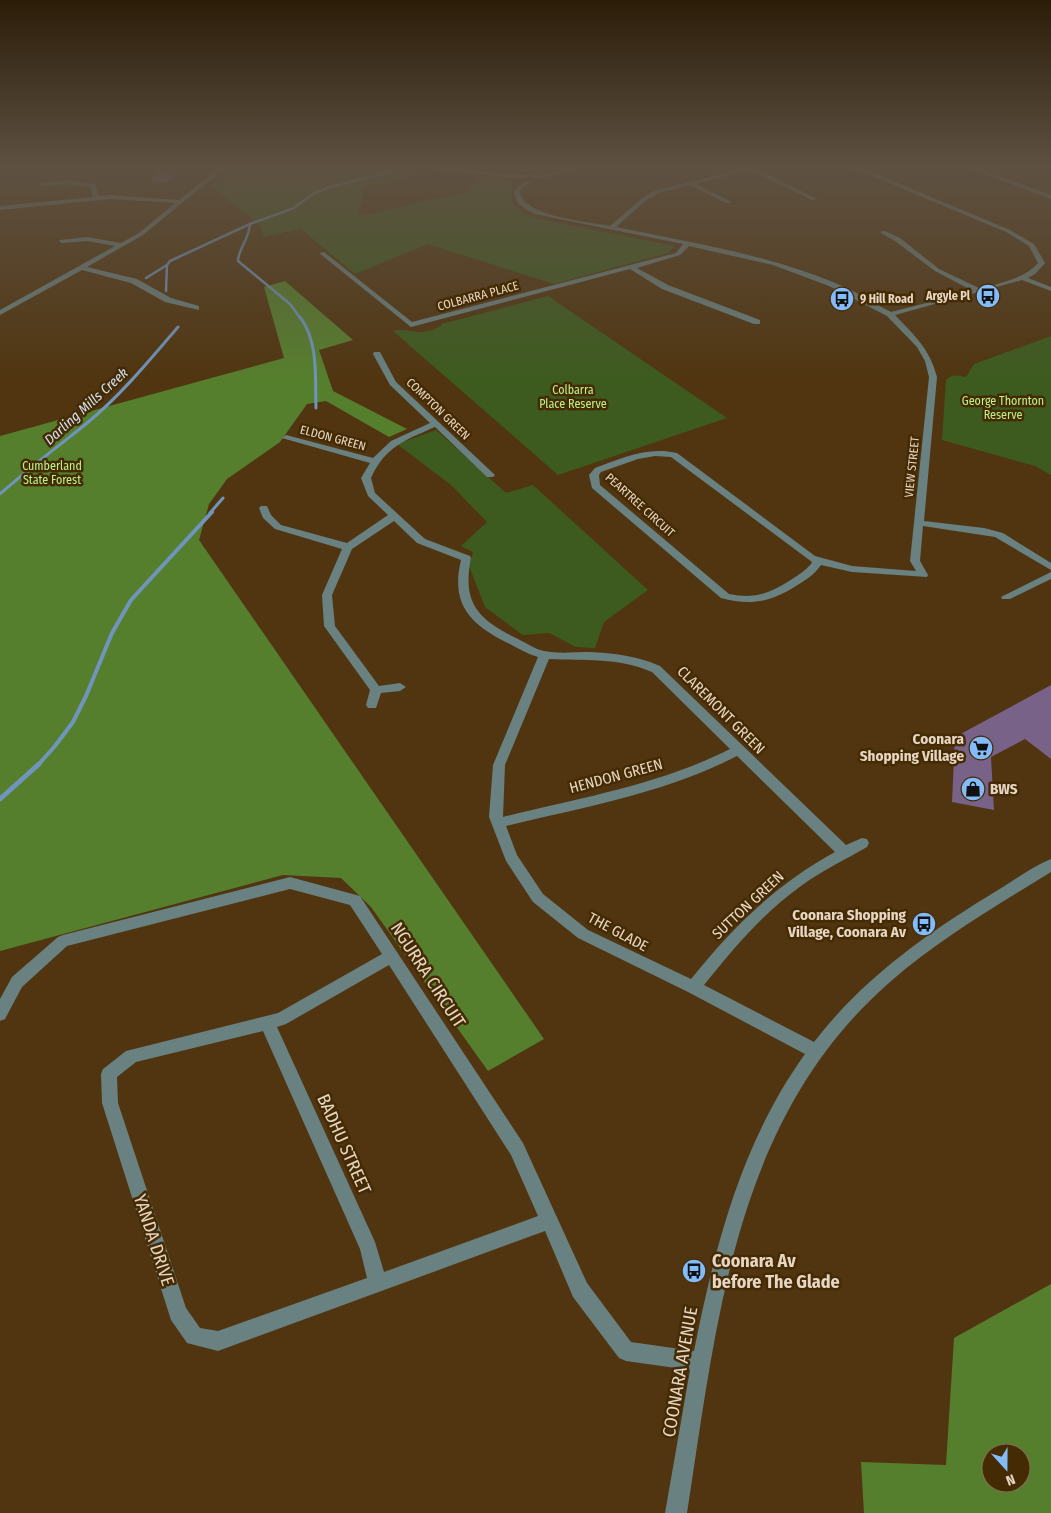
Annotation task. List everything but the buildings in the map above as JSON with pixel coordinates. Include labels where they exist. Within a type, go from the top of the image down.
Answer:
[{"type":"street","points":[[62,242],[87,239],[124,245]]},
{"type":"street","points":[[0,313],[134,239]]},
{"type":"street","points":[[662,239],[730,252],[775,264],[832,284],[890,314],[980,291],[1033,273],[1042,263],[1032,245],[1021,239]]},
{"type":"street","points":[[898,239],[938,271],[980,291]]},
{"type":"street","name":"COLBARRA PLACE","points":[[322,253],[411,325],[678,254],[688,244]]},
{"type":"street","points":[[631,267],[665,287],[757,322]]},
{"type":"street","points":[[83,268],[119,276],[168,300],[196,308]]},
{"type":"street","points":[[1022,278],[1051,289]]},
{"type":"street","name":"VIEW STREET","points":[[890,314],[920,346],[929,361],[933,377],[916,561],[923,575]]},
{"type":"street","name":"COMPTON GREEN","points":[[377,354],[393,383],[490,475]]},
{"type":"street","points":[[435,424],[394,441],[382,451],[366,478],[372,494],[421,541],[466,558],[462,588],[470,612],[495,633],[545,655]]},
{"type":"street","name":"ELDON GREEN","points":[[286,438],[374,462]]},
{"type":"street","name":"PEARTREE CIRCUIT","points":[[818,561],[814,570],[769,598],[755,601],[725,596],[595,486],[594,475],[598,470],[643,454],[662,452],[674,455],[811,558],[867,570],[923,575]]},
{"type":"street","points":[[264,508],[266,516],[278,527],[348,547]]},
{"type":"street","points":[[376,690],[330,626],[327,595],[348,547],[394,516]]},
{"type":"street","points":[[919,523],[984,531],[999,535],[1051,567]]},
{"type":"street","points":[[1006,597],[1051,575]]},
{"type":"street","name":"CLAREMONT GREEN","points":[[545,655],[616,656],[642,662],[656,669],[845,853]]},
{"type":"street","name":"THE GLADE","points":[[545,655],[498,765],[496,817],[511,857],[538,898],[583,934],[692,987],[815,1051]]},
{"type":"street","points":[[376,690],[400,687]]},
{"type":"street","points":[[372,705],[376,690]]},
{"type":"street","name":"HENDON GREEN","points":[[499,823],[656,784],[703,768],[738,750]]},
{"type":"street","name":"SUTTON GREEN","points":[[692,987],[717,957],[763,910],[789,887],[862,843]]},
{"type":"street","name":"COONARA AVENUE","points":[[676,1513],[720,1265],[747,1180],[789,1092],[815,1051],[859,1001],[906,958],[1051,865]]},
{"type":"street","name":"NGURRA CIRCUIT","points":[[0,1014],[17,982],[63,942],[290,883],[355,900],[517,1149],[580,1290],[626,1351],[702,1362]]},
{"type":"street","name":"YANDA DRIVE","points":[[392,956],[281,1019],[132,1056],[109,1074],[110,1103],[178,1313],[194,1336],[218,1341],[549,1221]]},
{"type":"street","name":"BADHU STREET","points":[[268,1023],[369,1248],[377,1283]]},
{"type":"green space","points":[[313,239],[638,239],[675,246],[668,253],[554,284],[428,244],[355,274]]},
{"type":"green space","name":"Cumberland State Forest","points":[[285,281],[353,340],[319,350],[333,391],[407,429],[389,437],[326,401],[307,404],[280,442],[227,479],[209,504],[199,540],[544,1039],[488,1071],[371,907],[341,878],[283,875],[0,951],[0,436],[284,358],[264,287]]},
{"type":"green space","name":"Colbarra Place Reserve","points":[[548,296],[727,418],[558,475],[393,331],[417,332],[431,330],[442,324]]},
{"type":"green space","name":"George Thornton Reserve","points":[[1051,336],[1051,475],[1035,466],[942,440],[946,380],[948,378],[955,376],[966,377],[974,364]]},
{"type":"green space","points":[[436,430],[506,493],[533,485],[648,590],[604,622],[595,648],[576,647],[549,633],[523,635],[485,607],[469,566],[473,552],[461,546],[487,522],[451,485],[397,444]]},
{"type":"green space","points":[[1051,1284],[1051,1513],[864,1513],[861,1462],[946,1465],[954,1338]]},
{"type":"waterway","name":"Darling Mills Creek","points":[[167,265],[170,261],[218,239]]},
{"type":"waterway","points":[[246,239],[238,261],[290,304],[301,319]]},
{"type":"waterway","points":[[146,278],[167,265]]},
{"type":"waterway","name":"Darling Mills Creek","points":[[166,291],[167,265]]},
{"type":"waterway","points":[[300,317],[306,327],[313,349],[316,373],[316,408]]},
{"type":"waterway","name":"Darling Mills Creek","points":[[0,494],[99,413],[178,327]]},
{"type":"waterway","points":[[210,513],[223,498]]},
{"type":"waterway","points":[[38,764],[73,722],[112,633],[131,600],[212,512]]},
{"type":"waterway","points":[[0,799],[38,764]]},
{"type":"place","name":"Argyle Pl","points":[[988,296]]},
{"type":"place","name":"9 Hill Road","points":[[842,299]]},
{"type":"place","name":"Coonara Shopping Village","points":[[981,748]]},
{"type":"place","name":"BWS","points":[[973,789]]},
{"type":"place","name":"Coonara Shopping Village, Coonara Av","points":[[924,924]]},
{"type":"place","name":"Coonara Av before The Glade","points":[[694,1271]]}]
